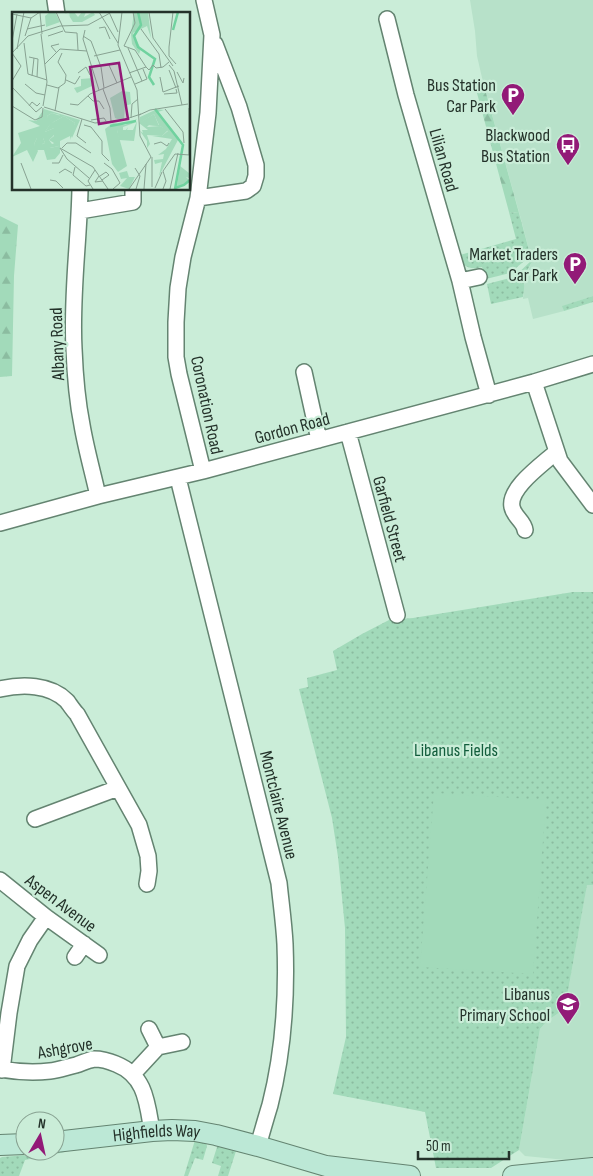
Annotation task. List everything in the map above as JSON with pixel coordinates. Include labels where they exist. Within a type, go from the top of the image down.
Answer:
[{"type":"main road","name":"Highfields Way","points":[[65,1141],[152,1131],[194,1131],[258,1146],[326,1166],[410,1176]]},
{"type":"main road","points":[[0,1145],[15,1144]]},
{"type":"main road","points":[[513,1176],[593,1168]]},
{"type":"street","name":"Coronation Road","points":[[198,198],[246,191],[253,186],[256,176],[256,165],[239,107],[212,35],[204,0]]},
{"type":"street","name":"Lilian Road","points":[[387,19],[406,96],[460,281],[489,395]]},
{"type":"street","name":"Coronation Road","points":[[203,471],[179,374],[176,357],[176,322],[182,257],[198,198],[208,113],[212,35]]},
{"type":"street","name":"Albany Road","points":[[80,190],[74,303],[76,383],[82,427],[98,496]]},
{"type":"street","points":[[80,211],[133,202],[133,190]]},
{"type":"street","points":[[460,281],[479,277]]},
{"type":"street","name":"Gordon Road","points":[[0,523],[98,496],[178,478],[489,395],[593,364]]},
{"type":"street","points":[[304,372],[319,440]]},
{"type":"street","points":[[534,382],[560,462],[593,505]]},
{"type":"street","name":"Garfield Street","points":[[348,432],[397,615]]},
{"type":"street","points":[[525,530],[525,525],[514,514],[512,497],[517,488],[556,452]]},
{"type":"street","name":"Montclaire Avenue","points":[[178,478],[279,883],[285,944],[283,1026],[270,1104],[258,1146]]},
{"type":"street","points":[[0,689],[23,686],[36,688],[53,692],[66,700],[140,825],[148,856],[148,884]]},
{"type":"street","points":[[35,819],[118,788]]},
{"type":"street","name":"Aspen Avenue","points":[[0,880],[46,917],[99,955]]},
{"type":"street","points":[[1,1069],[17,966],[30,940],[46,917]]},
{"type":"street","points":[[75,957],[84,944]]},
{"type":"street","points":[[149,1029],[158,1047]]},
{"type":"street","points":[[152,1131],[146,1096],[133,1074],[158,1047],[182,1042]]},
{"type":"street","name":"Ashgrove","points":[[1,1069],[29,1072],[51,1071],[100,1059],[121,1066],[133,1074]]},
{"type":"shaded area","points":[[470,0],[593,0],[593,296],[563,306],[564,311],[533,319],[528,298],[523,299],[523,297],[526,275],[533,259],[529,256],[522,223],[483,82],[477,56]]},
{"type":"shaded area","name":"Libanus Primary School","points":[[587,884],[593,885],[593,1157],[566,1160],[525,1156],[519,1150],[540,1029],[547,1021],[563,1010]]},
{"type":"green space","points":[[474,82],[483,82],[519,213],[509,212]]},
{"type":"green space","points":[[509,212],[519,213],[530,254],[529,257],[510,273],[486,279],[482,267],[473,268],[464,265],[460,255],[516,239]]},
{"type":"green space","points":[[0,216],[18,225],[14,276],[12,376],[0,377]]},
{"type":"green space","points":[[533,259],[525,278],[523,297],[491,304],[487,284],[514,277]]},
{"type":"green space","points":[[593,296],[593,302],[564,311],[562,306]]},
{"type":"green space","name":"Libanus Fields","points":[[573,592],[593,592],[593,885],[587,885],[568,991],[563,1010],[547,1021],[540,1029],[519,1150],[491,1168],[436,1168],[425,1112],[333,1094],[346,1037],[345,928],[332,818],[299,689],[308,687],[307,678],[337,670],[333,651],[389,620],[413,618]]},
{"type":"green space","points":[[434,793],[546,800],[533,974],[420,967]]},
{"type":"green space","points":[[195,1140],[206,1143],[207,1146],[203,1160],[195,1158],[188,1176],[184,1176]]},
{"type":"green space","points":[[219,1145],[236,1151],[228,1176],[218,1176],[221,1166],[212,1163]]},
{"type":"green space","points":[[15,1156],[15,1161],[25,1161],[19,1176],[0,1176],[0,1158]]},
{"type":"place","name":"Bus Station Car Park","points":[[513,116]]},
{"type":"place","name":"Blackwood Bus Station","points":[[568,166]]},
{"type":"place","name":"Market Traders Car Park","points":[[575,285]]},
{"type":"place","name":"Libanus Primary School","points":[[568,1025]]}]
